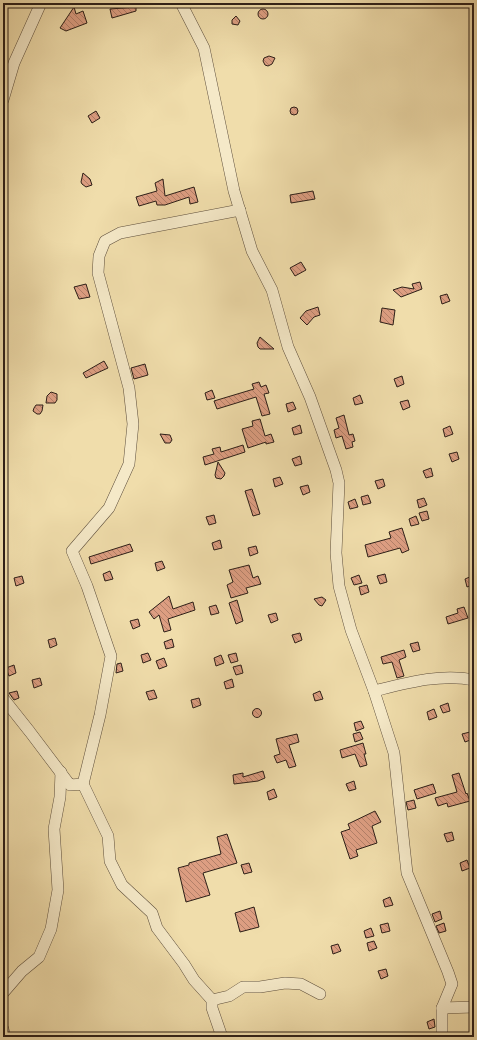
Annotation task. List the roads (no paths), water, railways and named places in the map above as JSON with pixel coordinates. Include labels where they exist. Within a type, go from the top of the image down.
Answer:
[{"type":"street","points":[[3,100],[14,63],[41,3]]},
{"type":"street","points":[[180,3],[204,48],[234,191],[252,251],[272,290],[288,347],[310,397],[336,470],[339,483],[336,553],[339,586],[351,630],[374,691],[394,753],[407,873],[452,984],[442,1008],[442,1037]]},
{"type":"street","points":[[222,1037],[212,1008],[212,1000],[194,980],[157,928],[152,912],[122,885],[110,861],[108,836],[82,784],[100,715],[111,656],[87,586],[72,551],[109,508],[129,464],[133,424],[129,388],[98,273],[99,256],[105,241],[120,233],[240,210]]},
{"type":"street","points":[[374,691],[419,680],[461,677],[474,680]]},
{"type":"street","points":[[3,698],[70,785],[82,784]]},
{"type":"street","points":[[3,993],[22,971],[40,957],[51,929],[58,890],[54,829],[60,796],[60,772]]},
{"type":"street","points":[[212,1000],[229,996],[242,987],[260,987],[285,983],[301,984],[320,994]]},
{"type":"street","points":[[442,1008],[474,1007]]},
{"type":"street","points":[[3,1029],[5,1037]]}]
